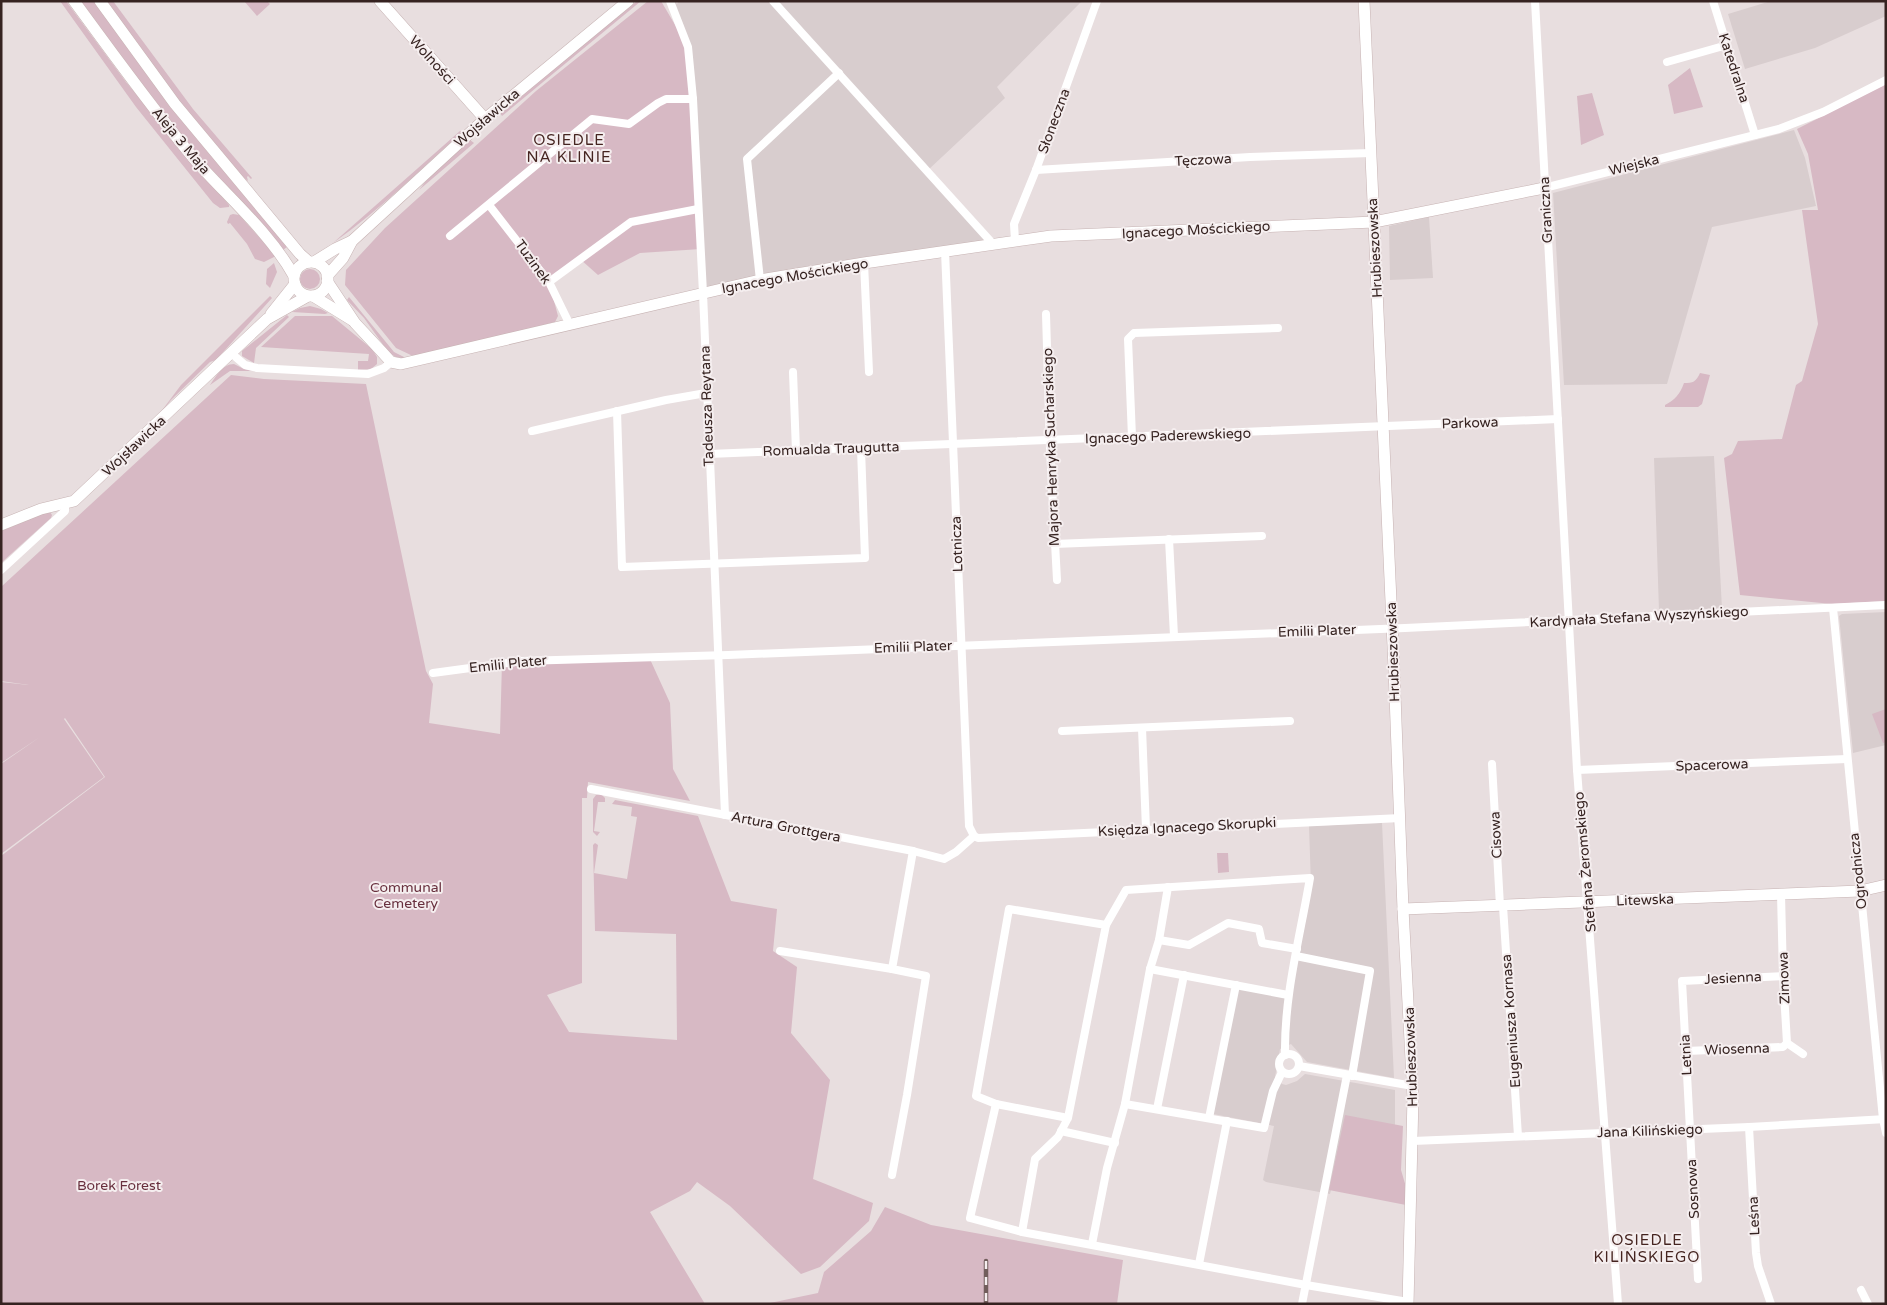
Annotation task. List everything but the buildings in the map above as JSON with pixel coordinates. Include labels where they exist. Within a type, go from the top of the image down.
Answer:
[{"type":"street","name":"Aleja 3 Maja","points":[[74,1],[158,114],[203,168],[283,257],[294,280]]},
{"type":"street","name":"Aleja 3 Maja","points":[[100,1],[175,104],[300,254],[312,262]]},
{"type":"street","name":"Wolności","points":[[380,1],[484,119]]},
{"type":"street","name":"Wojsławicka","points":[[327,278],[352,241],[484,119],[628,1]]},
{"type":"street","name":"Tadeusza Reytana","points":[[670,1],[688,47],[693,99],[725,815]]},
{"type":"street","points":[[773,1],[993,244]]},
{"type":"street","name":"Słoneczna","points":[[1015,241],[1014,224],[1036,170],[1097,1]]},
{"type":"street","name":"Hrubieszowska","points":[[1364,1],[1393,628],[1403,909],[1413,1086],[1408,1303]]},
{"type":"street","name":"Graniczna","points":[[1535,1],[1558,419]]},
{"type":"street","name":"Katedralna","points":[[1713,1],[1755,135]]},
{"type":"street","points":[[1667,62],[1727,45]]},
{"type":"street","points":[[760,280],[747,159],[839,73]]},
{"type":"street","name":"Wiejska","points":[[1374,222],[1544,188],[1779,129],[1823,112],[1886,80]]},
{"type":"street","points":[[450,236],[592,119],[629,124],[666,99],[693,99]]},
{"type":"street","name":"Tęczowa","points":[[1036,170],[1250,157],[1371,153]]},
{"type":"street","name":"Tuzinek","points":[[489,205],[549,282],[570,325]]},
{"type":"street","points":[[549,282],[631,222],[698,209]]},
{"type":"street","name":"Ignacego Mościckiego","points":[[391,362],[409,363],[760,280],[864,262],[1051,236],[1374,222]]},
{"type":"street","name":"Wojsławicka","points":[[312,262],[352,241]]},
{"type":"street","name":"Lotnicza","points":[[945,251],[969,826],[974,836]]},
{"type":"street","points":[[231,353],[249,367],[265,369],[368,374],[384,368],[391,362],[355,323],[320,265],[312,262],[299,266],[294,280],[302,294],[311,296],[355,323]]},
{"type":"street","points":[[864,262],[869,372]]},
{"type":"street","points":[[311,296],[323,290],[327,278]]},
{"type":"street","name":"Wojsławicka","points":[[1,570],[65,511],[65,504],[74,501],[85,492],[267,320],[294,280]]},
{"type":"street","name":"Wojsławicka","points":[[267,320],[311,296]]},
{"type":"street","name":"Majora Henryka Sucharskiego","points":[[1046,314],[1056,580]]},
{"type":"street","points":[[1132,437],[1128,339],[1134,333],[1278,328]]},
{"type":"street","points":[[793,372],[796,451]]},
{"type":"street","points":[[532,431],[666,400],[706,394]]},
{"type":"street","points":[[617,411],[622,567],[865,558],[861,448]]},
{"type":"street","name":"Parkowa","points":[[1383,427],[1558,419]]},
{"type":"street","name":"Stefana Żeromskiego","points":[[1558,419],[1577,770],[1618,1304]]},
{"type":"street","name":"Ignacego Paderewskiego","points":[[953,444],[1383,427]]},
{"type":"street","name":"Romualda Traugutta","points":[[709,454],[953,444]]},
{"type":"street","points":[[1,525],[40,509],[65,504]]},
{"type":"street","points":[[1054,544],[1262,536]]},
{"type":"street","points":[[1169,539],[1174,636]]},
{"type":"street","name":"Kardynała Stefana Wyszyńskiego","points":[[1393,628],[1886,605]]},
{"type":"street","name":"Ogrodnicza","points":[[1834,608],[1860,891],[1886,1133]]},
{"type":"street","name":"Emilii Plater","points":[[433,673],[522,661],[1393,628]]},
{"type":"street","points":[[1062,731],[1290,721]]},
{"type":"street","points":[[1142,728],[1146,829]]},
{"type":"street","name":"Spacerowa","points":[[1577,770],[1847,759]]},
{"type":"street","name":"Cisowa","points":[[1492,764],[1501,906]]},
{"type":"street","name":"Artura Grottgera","points":[[591,789],[913,851],[944,859],[956,852],[974,836]]},
{"type":"street","name":"Księdza Ignacego Skorupki","points":[[974,836],[978,838],[1401,818]]},
{"type":"street","points":[[892,969],[913,851]]},
{"type":"street","points":[[1022,1232],[1036,1159],[1058,1137],[1068,1118],[1106,924],[1126,890],[1310,878],[1288,995],[1284,1031],[1285,1055],[1279,1063],[1282,1072],[1273,1091],[1264,1128],[1125,1104]]},
{"type":"street","name":"Litewska","points":[[1403,909],[1860,891],[1886,886]]},
{"type":"street","points":[[1092,1244],[1107,1168],[1125,1104],[1150,969],[1159,940],[1168,887]]},
{"type":"street","name":"Zimowa","points":[[1781,894],[1787,1043]]},
{"type":"street","name":"Eugeniusza Kornasa","points":[[1501,906],[1518,1136]]},
{"type":"street","points":[[1068,1118],[996,1104],[976,1096],[1009,909],[1106,924]]},
{"type":"street","points":[[1159,940],[1189,945],[1228,923],[1259,928],[1262,943],[1370,971],[1302,1304]]},
{"type":"street","points":[[780,951],[926,976],[892,1175]]},
{"type":"street","points":[[1150,969],[1288,995]]},
{"type":"street","points":[[1157,1109],[1184,975]]},
{"type":"street","name":"Jesienna","points":[[1682,981],[1783,976]]},
{"type":"street","name":"Letnia","points":[[1682,981],[1690,1129]]},
{"type":"street","points":[[1209,1118],[1236,985]]},
{"type":"street","points":[[1787,1043],[1803,1054]]},
{"type":"street","name":"Wiosenna","points":[[1686,1051],[1783,1048],[1787,1043]]},
{"type":"street","points":[[1282,1072],[1292,1074],[1298,1070],[1299,1066],[1299,1060],[1294,1056],[1285,1055]]},
{"type":"street","points":[[1299,1066],[1413,1086]]},
{"type":"street","points":[[996,1104],[970,1218],[1022,1232],[1408,1303]]},
{"type":"street","name":"Jana Kilińskiego","points":[[1413,1141],[1749,1127],[1884,1119]]},
{"type":"street","points":[[1199,1264],[1227,1121]]},
{"type":"street","name":"Leśna","points":[[1749,1127],[1756,1253],[1758,1266],[1770,1304]]},
{"type":"street","name":"Sosnowa","points":[[1690,1129],[1698,1279]]},
{"type":"street","points":[[1061,1132],[1115,1143]]},
{"type":"street","points":[[1861,1290],[1868,1304]]},
{"type":"shaded area","points":[[670,1],[674,1],[677,4],[679,1],[1082,1],[997,87],[1005,98],[927,171],[993,244],[703,293],[693,99]]},
{"type":"shaded area","points":[[1771,1],[1886,1],[1886,16],[1815,48],[1745,69],[1728,14]]},
{"type":"shaded area","points":[[1794,130],[1805,158],[1816,206],[1712,227],[1667,384],[1564,385],[1553,193]]},
{"type":"shaded area","points":[[1429,217],[1433,278],[1390,280],[1389,226]]},
{"type":"shaded area","points":[[1714,456],[1722,609],[1659,611],[1654,458]]},
{"type":"shaded area","points":[[1886,612],[1886,745],[1853,753],[1839,616],[1842,614]]},
{"type":"shaded area","points":[[1382,823],[1394,1078],[1307,1062],[1291,1044],[1280,1049],[1275,1077],[1282,1084],[1286,1085],[1297,1081],[1305,1074],[1395,1090],[1395,1148],[1331,1190],[1330,1194],[1266,1182],[1263,1180],[1274,1126],[1213,1114],[1238,986],[1289,996],[1311,885],[1309,826]]},
{"type":"green space","points":[[60,1],[66,1],[126,82],[229,207],[220,208],[213,203],[136,107]]},
{"type":"green space","points":[[77,1],[94,1],[148,76],[287,247],[283,250],[185,140]]},
{"type":"green space","points":[[105,1],[113,1],[193,109],[251,179],[248,176],[248,181],[243,177],[198,126]]},
{"type":"green space","points":[[244,1],[267,1],[270,4],[257,16]]},
{"type":"green space","points":[[637,1],[641,1],[502,116],[500,113]]},
{"type":"green space","points":[[648,1],[661,1],[688,47],[701,249],[640,253],[598,275],[580,259],[549,282],[558,316],[555,322],[415,357],[396,348],[345,285],[346,270],[385,228],[536,91]]},
{"type":"green space","points":[[1690,68],[1703,107],[1674,114],[1668,85]]},
{"type":"green space","points":[[1886,84],[1886,601],[1832,604],[1740,595],[1724,458],[1732,454],[1738,441],[1782,439],[1796,385],[1802,381],[1818,324],[1802,210],[1818,210],[1808,154],[1797,129]]},
{"type":"green space","points":[[1592,93],[1604,135],[1581,145],[1577,96]]},
{"type":"green space","points":[[460,131],[463,131],[400,189],[333,243]]},
{"type":"green space","points":[[470,140],[474,143],[419,190],[430,176]]},
{"type":"green space","points":[[230,215],[239,215],[276,256],[264,262],[255,259],[247,244],[230,223],[228,224],[227,222]]},
{"type":"green space","points":[[274,263],[277,272],[270,288],[266,284],[267,269]]},
{"type":"green space","points":[[306,269],[314,269],[320,275],[320,283],[314,289],[306,289],[300,283],[300,275]]},
{"type":"green space","points":[[270,296],[272,298],[216,360],[210,362],[171,400],[151,425],[181,385]]},
{"type":"green space","points":[[349,297],[394,352],[408,359],[396,357],[389,353],[364,318],[347,300]]},
{"type":"green space","points":[[310,306],[321,309],[328,313],[292,312]]},
{"type":"green space","points":[[287,315],[289,317],[256,348],[254,363],[242,356],[242,351]]},
{"type":"green space","points":[[295,316],[332,316],[372,349],[377,357],[377,364],[371,369],[358,370],[358,361],[368,361],[369,354],[261,347]]},
{"type":"green space","points":[[234,364],[252,371],[230,371],[210,385],[226,366]]},
{"type":"green space","points":[[1700,373],[1710,375],[1702,404],[1698,407],[1665,407],[1677,396],[1684,383],[1694,381]]},
{"type":"green space","points":[[231,375],[264,379],[366,384],[426,671],[433,684],[429,723],[500,734],[502,663],[649,657],[670,703],[673,769],[690,801],[588,782],[587,798],[582,798],[582,983],[547,995],[569,1032],[677,1040],[676,934],[595,931],[593,845],[595,843],[598,845],[594,873],[627,879],[637,817],[631,816],[632,807],[612,804],[615,800],[698,816],[731,901],[777,909],[773,951],[797,967],[791,1033],[830,1080],[813,1179],[873,1203],[869,1221],[820,1267],[801,1274],[730,1206],[697,1182],[690,1191],[650,1212],[705,1304],[1,1304],[1,856],[105,777],[65,718],[104,777],[1,854],[1,764],[40,737],[1,763],[1,682],[29,685],[1,681],[1,587]]},
{"type":"green space","points":[[50,512],[52,515],[51,518],[1,563],[1,531]]},
{"type":"green space","points":[[1886,709],[1886,742],[1883,743],[1872,714]]},
{"type":"green space","points":[[601,794],[605,798],[605,802],[598,802],[594,831],[600,832],[597,836],[593,832],[593,799],[596,795]]},
{"type":"green space","points":[[1217,853],[1228,853],[1229,872],[1218,873]]},
{"type":"green space","points":[[1345,1115],[1403,1126],[1401,1170],[1406,1187],[1406,1205],[1329,1190]]},
{"type":"green space","points":[[885,1207],[931,1225],[1123,1260],[1117,1304],[765,1304],[818,1293],[824,1272],[871,1231]]},
{"type":"railway","points":[[986,1261],[986,1304]]},
{"type":"district","name":"OSIEDLE NA KLINIE","points":[[569,148]]},
{"type":"district","name":"OSIEDLE KILIŃSKIEGO","points":[[1647,1248]]},
{"type":"park label","name":"Communal Cemetery","points":[[406,896]]},
{"type":"park label","name":"Borek Forest","points":[[119,1185]]}]
